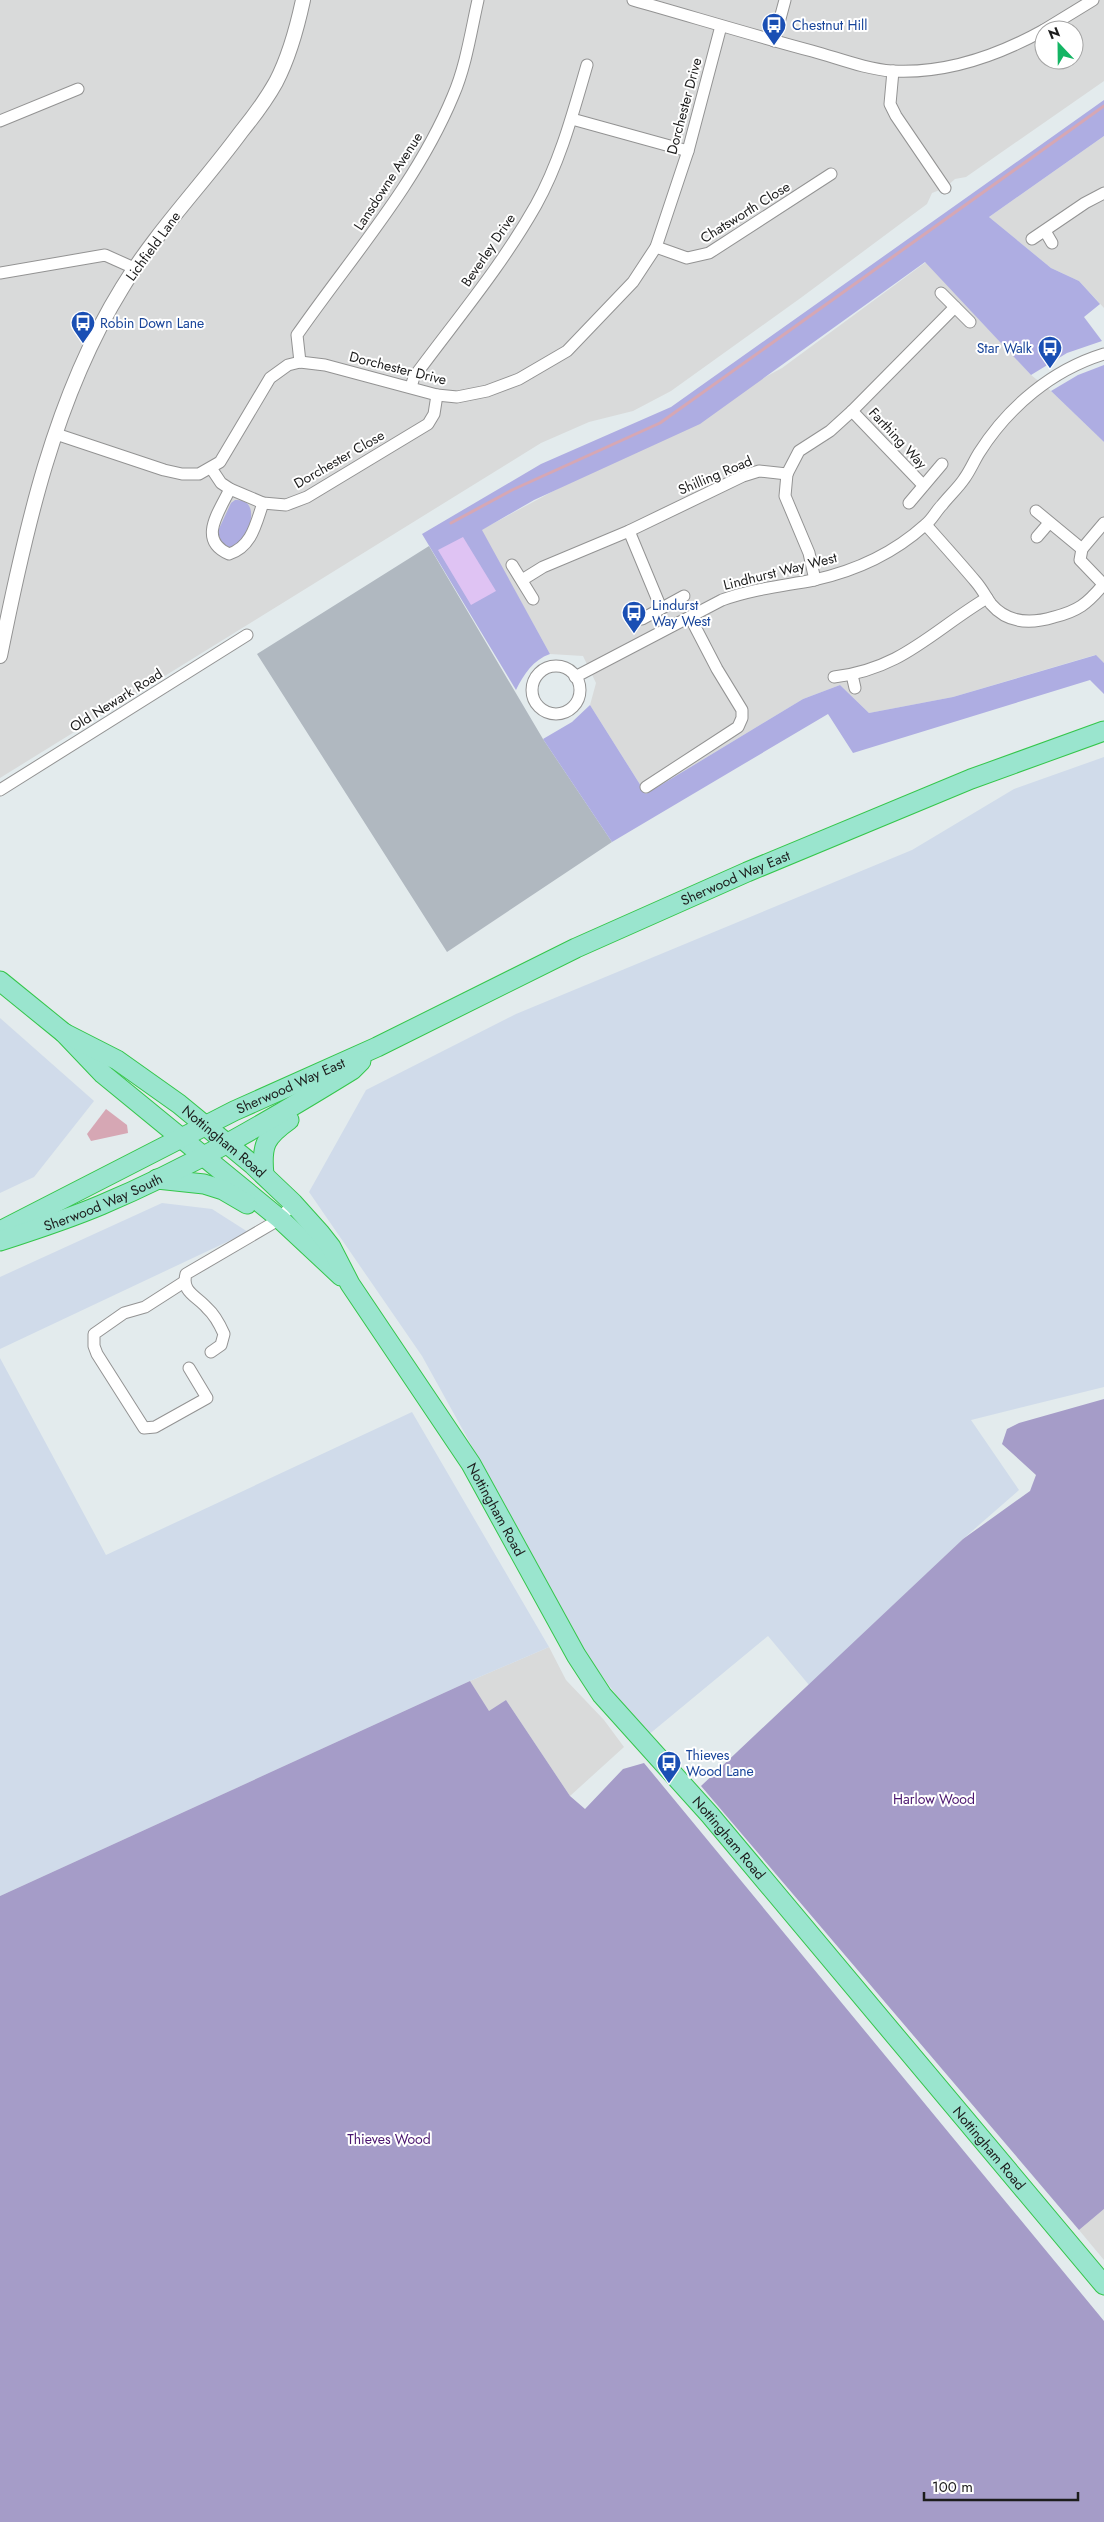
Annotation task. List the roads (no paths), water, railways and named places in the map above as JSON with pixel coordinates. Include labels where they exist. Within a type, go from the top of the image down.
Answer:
[{"type":"highway","name":"Sherwood Way East","points":[[203,1141],[300,1080],[377,1047],[576,948],[747,872],[971,779],[1104,731]]},
{"type":"highway","name":"Nottingham Road","points":[[0,981],[64,1033],[103,1074],[203,1141],[264,1175],[293,1203],[331,1247],[350,1284],[471,1464],[564,1634],[602,1695],[710,1815],[1104,2285]]},
{"type":"highway","name":"Nottingham Road","points":[[64,1033],[117,1060],[179,1104],[203,1141],[280,1219],[350,1284]]},
{"type":"highway","name":"Sherwood Way East","points":[[320,1089],[352,1070],[377,1047]]},
{"type":"highway","points":[[203,1141],[294,1096],[320,1089]]},
{"type":"highway","points":[[264,1175],[262,1157],[265,1143],[272,1132],[301,1111],[320,1089]]},
{"type":"highway","name":"Sherwood Way South","points":[[0,1242],[102,1205],[157,1179],[203,1141]]},
{"type":"highway","name":"Sherwood Way South","points":[[0,1231],[51,1203],[203,1141]]},
{"type":"highway","points":[[157,1179],[204,1184],[223,1190],[280,1219]]},
{"type":"street","name":"Lichfield Lane","points":[[1,650],[22,547],[56,434],[80,371],[105,319],[146,249],[265,101],[290,51],[303,0]]},
{"type":"street","name":"Lansdowne Avenue","points":[[300,362],[297,335],[380,224],[413,175],[439,128],[454,93],[478,0]]},
{"type":"street","points":[[633,0],[774,41],[893,71],[919,70],[965,63],[1009,49],[1034,35]]},
{"type":"street","points":[[774,41],[785,0]]},
{"type":"street","points":[[1058,20],[1081,3],[1093,0]]},
{"type":"street","name":"Dorchester Drive","points":[[300,362],[325,365],[437,395],[457,397],[487,391],[519,379],[567,351],[633,282],[656,247],[688,151],[721,26]]},
{"type":"street","name":"Beverley Drive","points":[[411,388],[414,376],[485,285],[536,204],[560,152],[572,119],[587,65]]},
{"type":"street","points":[[893,71],[890,104],[944,188]]},
{"type":"street","points":[[0,121],[78,89]]},
{"type":"street","points":[[572,119],[688,151]]},
{"type":"street","name":"Chatsworth Close","points":[[656,247],[687,258],[701,256],[754,226],[816,177],[831,174]]},
{"type":"street","points":[[1032,240],[1085,202],[1104,193]]},
{"type":"street","points":[[1045,231],[1052,243]]},
{"type":"street","points":[[0,273],[105,255],[134,268]]},
{"type":"street","points":[[941,293],[970,322]]},
{"type":"street","points":[[815,580],[805,544],[786,496],[787,474],[799,451],[830,431],[852,411],[955,307]]},
{"type":"street","name":"Lindhurst Way West","points":[[575,677],[690,617],[739,594],[815,580],[866,563],[890,551],[926,525],[965,479],[996,429],[1012,411],[1050,378],[1084,361],[1104,354]]},
{"type":"street","points":[[56,434],[182,474],[199,474],[220,462],[270,378],[288,365],[300,362]]},
{"type":"street","name":"Dorchester Close","points":[[211,468],[222,483],[230,489],[263,503],[286,505],[306,497],[428,424],[434,414],[437,395]]},
{"type":"street","name":"Farthing Way","points":[[852,411],[923,485]]},
{"type":"street","points":[[909,503],[942,464]]},
{"type":"street","name":"Shilling Road","points":[[522,580],[558,560],[629,532],[743,476],[760,471],[787,474]]},
{"type":"street","points":[[230,489],[211,530],[213,542],[219,550],[229,554],[239,551],[248,543],[263,503]]},
{"type":"street","points":[[1036,510],[1049,523],[1082,548]]},
{"type":"street","points":[[1037,538],[1049,523]]},
{"type":"street","points":[[926,525],[987,598],[1007,617],[1022,622],[1039,622],[1075,612],[1090,601],[1104,585],[1080,560],[1082,548],[1104,523]]},
{"type":"street","points":[[629,532],[661,608]]},
{"type":"street","points":[[512,565],[533,599]]},
{"type":"street","points":[[642,619],[684,596]]},
{"type":"street","points":[[834,677],[852,675],[879,667],[919,647],[987,598]]},
{"type":"street","points":[[646,788],[738,727],[742,718],[742,710],[717,669],[690,617]]},
{"type":"street","name":"Old Newark Road","points":[[0,790],[247,635]]},
{"type":"street","points":[[562,667],[575,677],[579,684],[579,696],[568,711],[550,714],[535,702],[532,684],[544,670],[562,667]]},
{"type":"street","points":[[852,675],[855,688]]},
{"type":"street","points":[[211,1352],[221,1345],[224,1334],[208,1308],[188,1291],[184,1282],[186,1274],[280,1219],[293,1203]]},
{"type":"street","points":[[184,1282],[145,1306],[124,1313],[94,1334],[93,1339],[97,1354],[144,1428],[155,1427],[207,1398],[189,1368]]},
{"type":"waterway","points":[[451,523],[512,490],[660,423],[1104,106]]},
{"type":"place","name":"Chestnut Hill","points":[[774,46]]},
{"type":"place","name":"Robin Down Lane","points":[[83,344]]},
{"type":"place","name":"Star Walk","points":[[1050,369]]},
{"type":"place","name":"Lindurst Way West","points":[[634,634]]},
{"type":"place","name":"Thieves Wood Lane","points":[[669,1784]]},
{"type":"park label","name":"Harlow Wood","points":[[934,1799]]},
{"type":"park label","name":"Thieves Wood","points":[[389,2139]]}]
